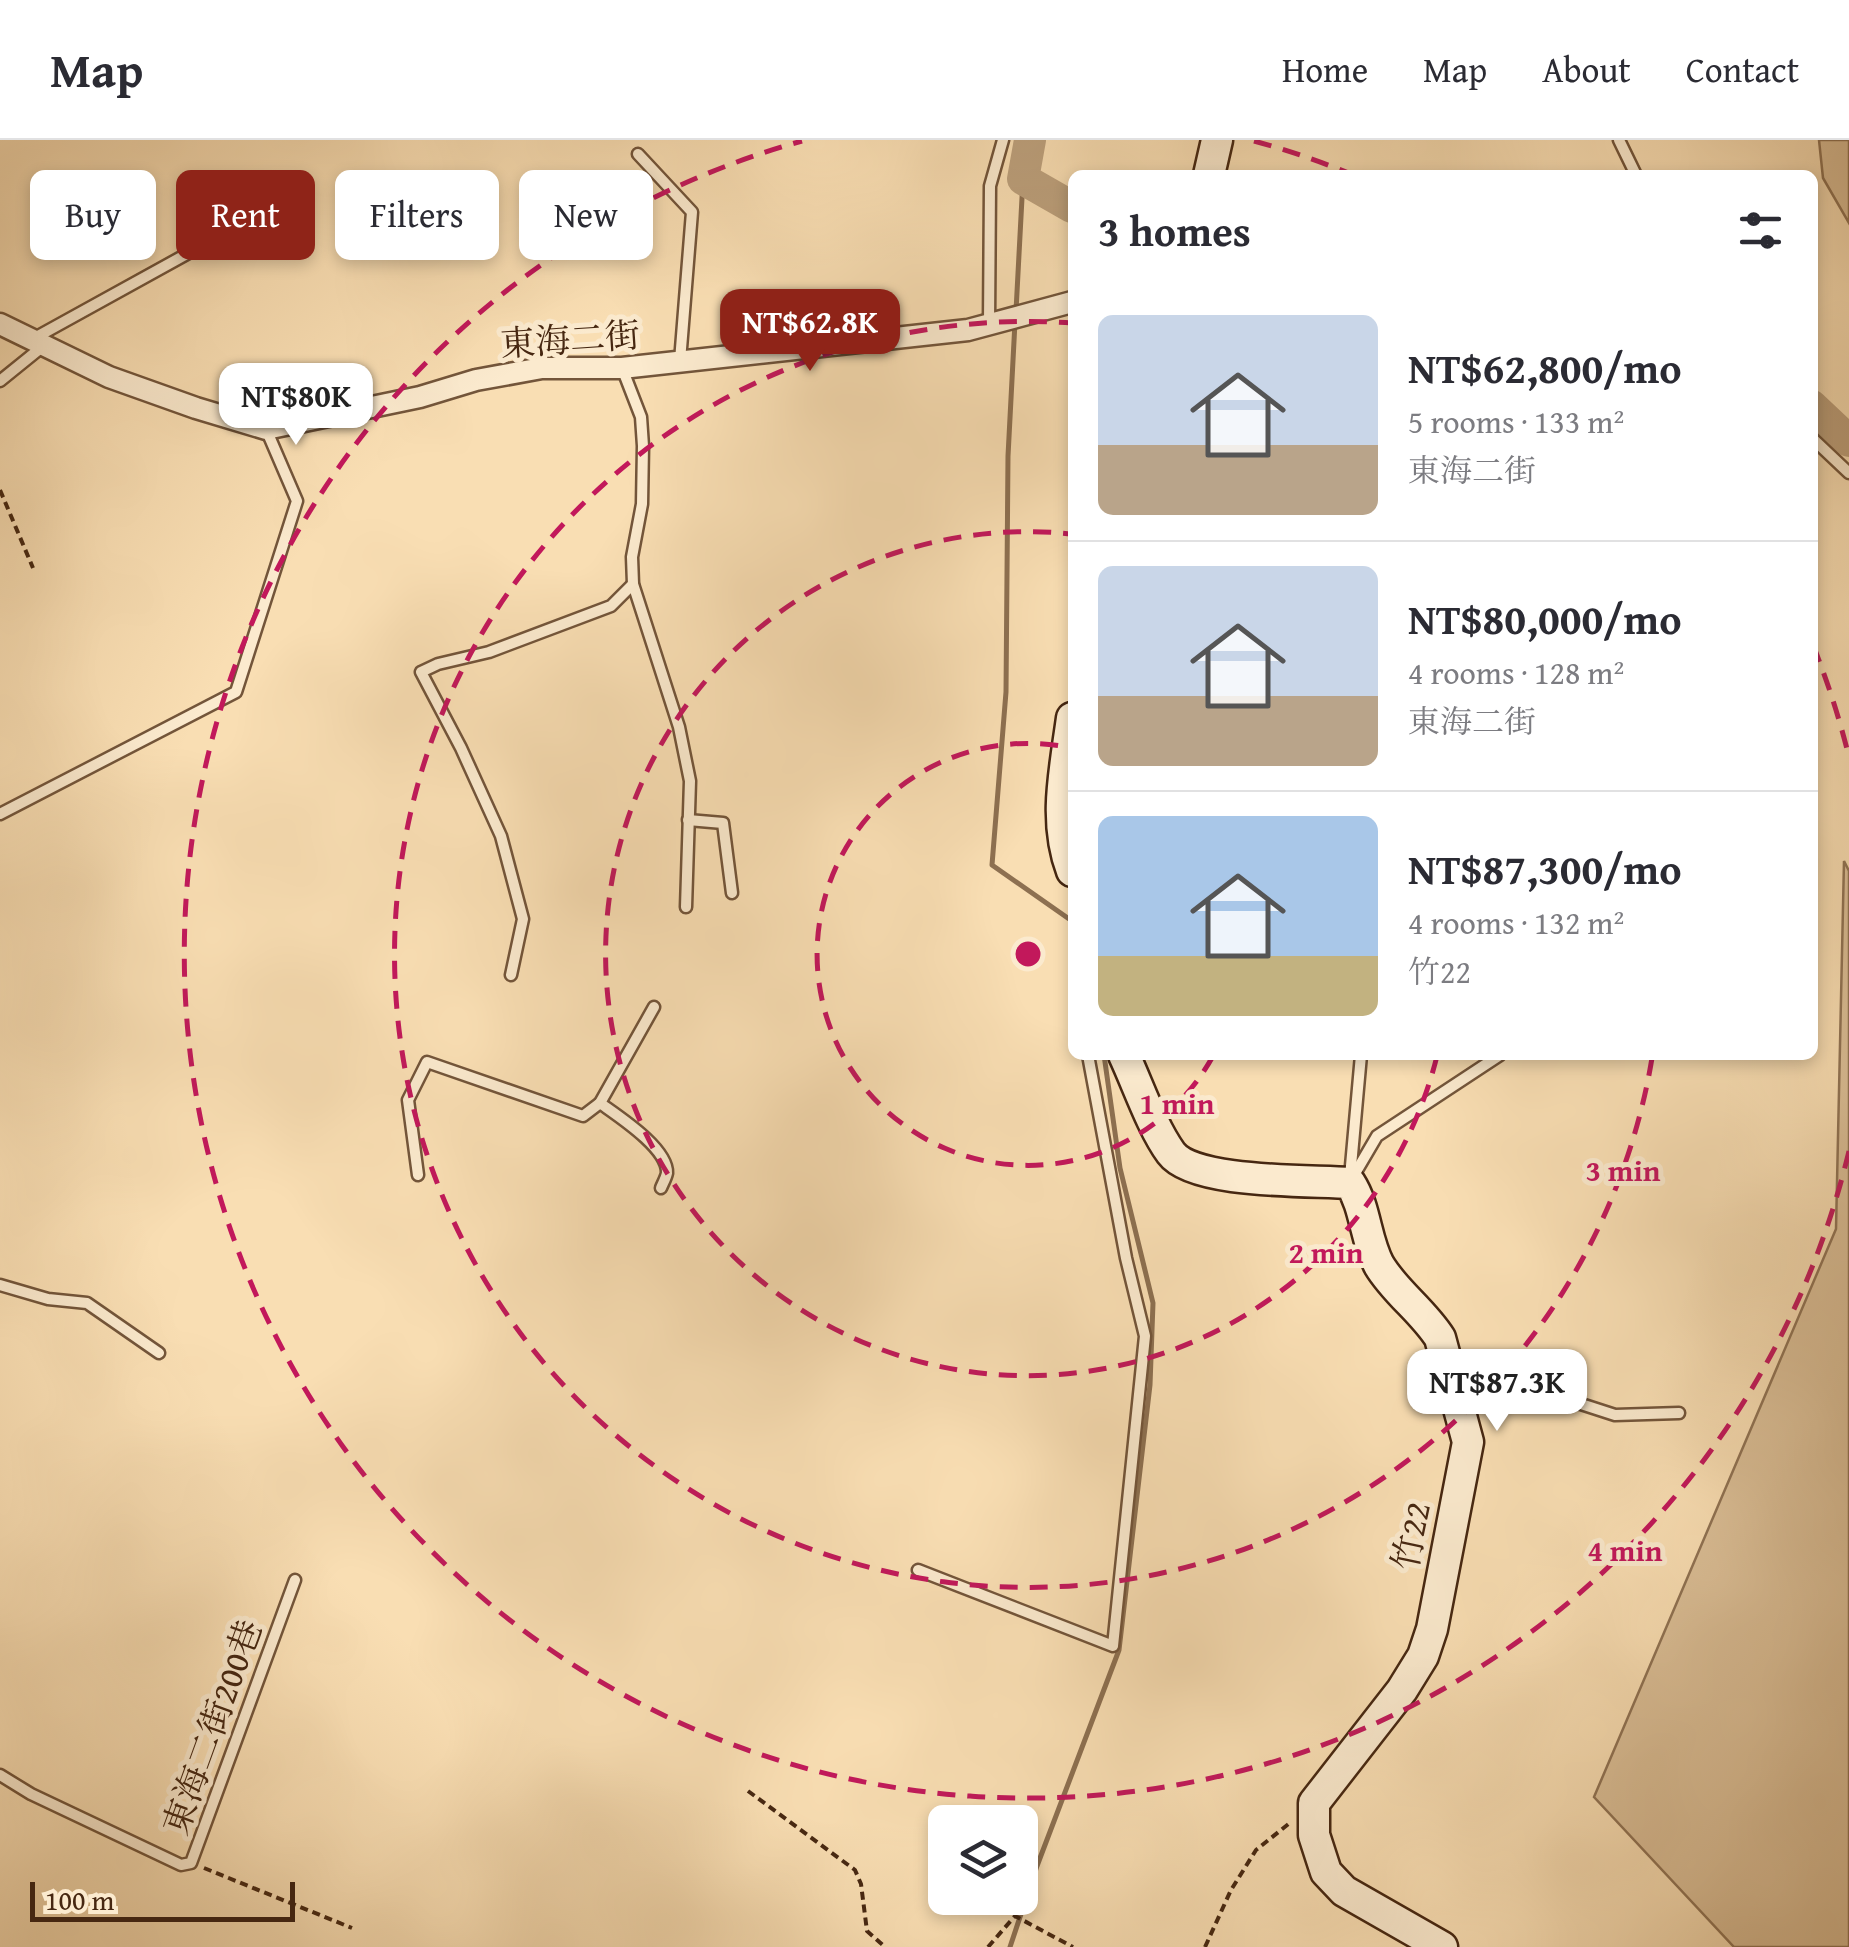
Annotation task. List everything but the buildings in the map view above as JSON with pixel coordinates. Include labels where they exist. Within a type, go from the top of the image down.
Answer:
[{"type":"street","points":[[1210,170],[1217,140]]},
{"type":"street","name":"東海二街","points":[[0,324],[109,377],[266,428],[420,398],[476,380],[542,368],[622,368],[950,332],[1068,303]]},
{"type":"street","points":[[1068,748],[1060,808],[1068,860]]},
{"type":"street","points":[[1126,1060],[1171,1154],[1186,1167],[1211,1174],[1350,1183]]},
{"type":"street","name":"竹22","points":[[1314,1803],[1402,1690],[1423,1656],[1432,1629],[1468,1442],[1440,1338],[1432,1324],[1387,1277],[1376,1258],[1358,1196],[1350,1183]]},
{"type":"street","points":[[1314,1803],[1314,1834],[1326,1872],[1344,1891],[1442,1947]]},
{"type":"lane","points":[[989,325],[990,186],[1003,140]]},
{"type":"lane","points":[[1619,140],[1634,170]]},
{"type":"lane","points":[[638,154],[692,212],[680,362]]},
{"type":"lane","points":[[0,381],[36,344],[179,260]]},
{"type":"lane","points":[[622,368],[641,417],[643,446],[642,504],[632,558],[633,584],[680,727],[690,780],[686,907]]},
{"type":"lane","points":[[0,814],[236,692],[297,501],[266,428]]},
{"type":"lane","points":[[1818,444],[1849,473]]},
{"type":"lane","points":[[512,975],[523,919],[501,836],[421,672],[489,652],[611,606],[633,584]]},
{"type":"lane","points":[[688,820],[723,823],[732,893]]},
{"type":"lane","points":[[418,1175],[408,1100],[427,1062],[583,1116],[600,1104],[654,1007]]},
{"type":"lane","points":[[918,1570],[1113,1646],[1146,1336],[1126,1258],[1089,1060]]},
{"type":"lane","points":[[1350,1183],[1361,1060]]},
{"type":"lane","points":[[1350,1183],[1377,1136],[1492,1060]]},
{"type":"lane","points":[[600,1104],[638,1131],[663,1160],[667,1172],[661,1188]]},
{"type":"lane","points":[[0,1285],[48,1299],[87,1303],[159,1352]]},
{"type":"lane","points":[[1454,1387],[1581,1404],[1615,1415],[1679,1413]]},
{"type":"lane","name":"東海二街200巷","points":[[0,1775],[31,1794],[181,1864],[191,1862],[295,1580]]},
{"type":"path","points":[[0,490],[33,568]]},
{"type":"path","points":[[748,1790],[859,1874],[867,1932],[885,1947]]},
{"type":"path","points":[[1205,1947],[1231,1890],[1256,1850],[1314,1803]]},
{"type":"path","points":[[191,1862],[352,1928]]},
{"type":"path","points":[[988,1947],[1015,1916],[1073,1947]]},
{"type":"shaded area","points":[[1819,140],[1849,140],[1849,223],[1823,178]]},
{"type":"shaded area","points":[[1844,861],[1849,871],[1849,1947],[1734,1947],[1594,1797],[1836,1229]]},
{"type":"waterway","points":[[1030,140],[1023,179],[1068,205]]},
{"type":"waterway","points":[[1016,311],[1023,179]]},
{"type":"waterway","points":[[1015,322],[1008,456],[1006,692],[992,865],[1068,918]]},
{"type":"waterway","points":[[1818,412],[1849,441]]},
{"type":"waterway","points":[[1010,1947],[1119,1650],[1150,1385],[1153,1303],[1120,1168],[1105,1060]]}]
